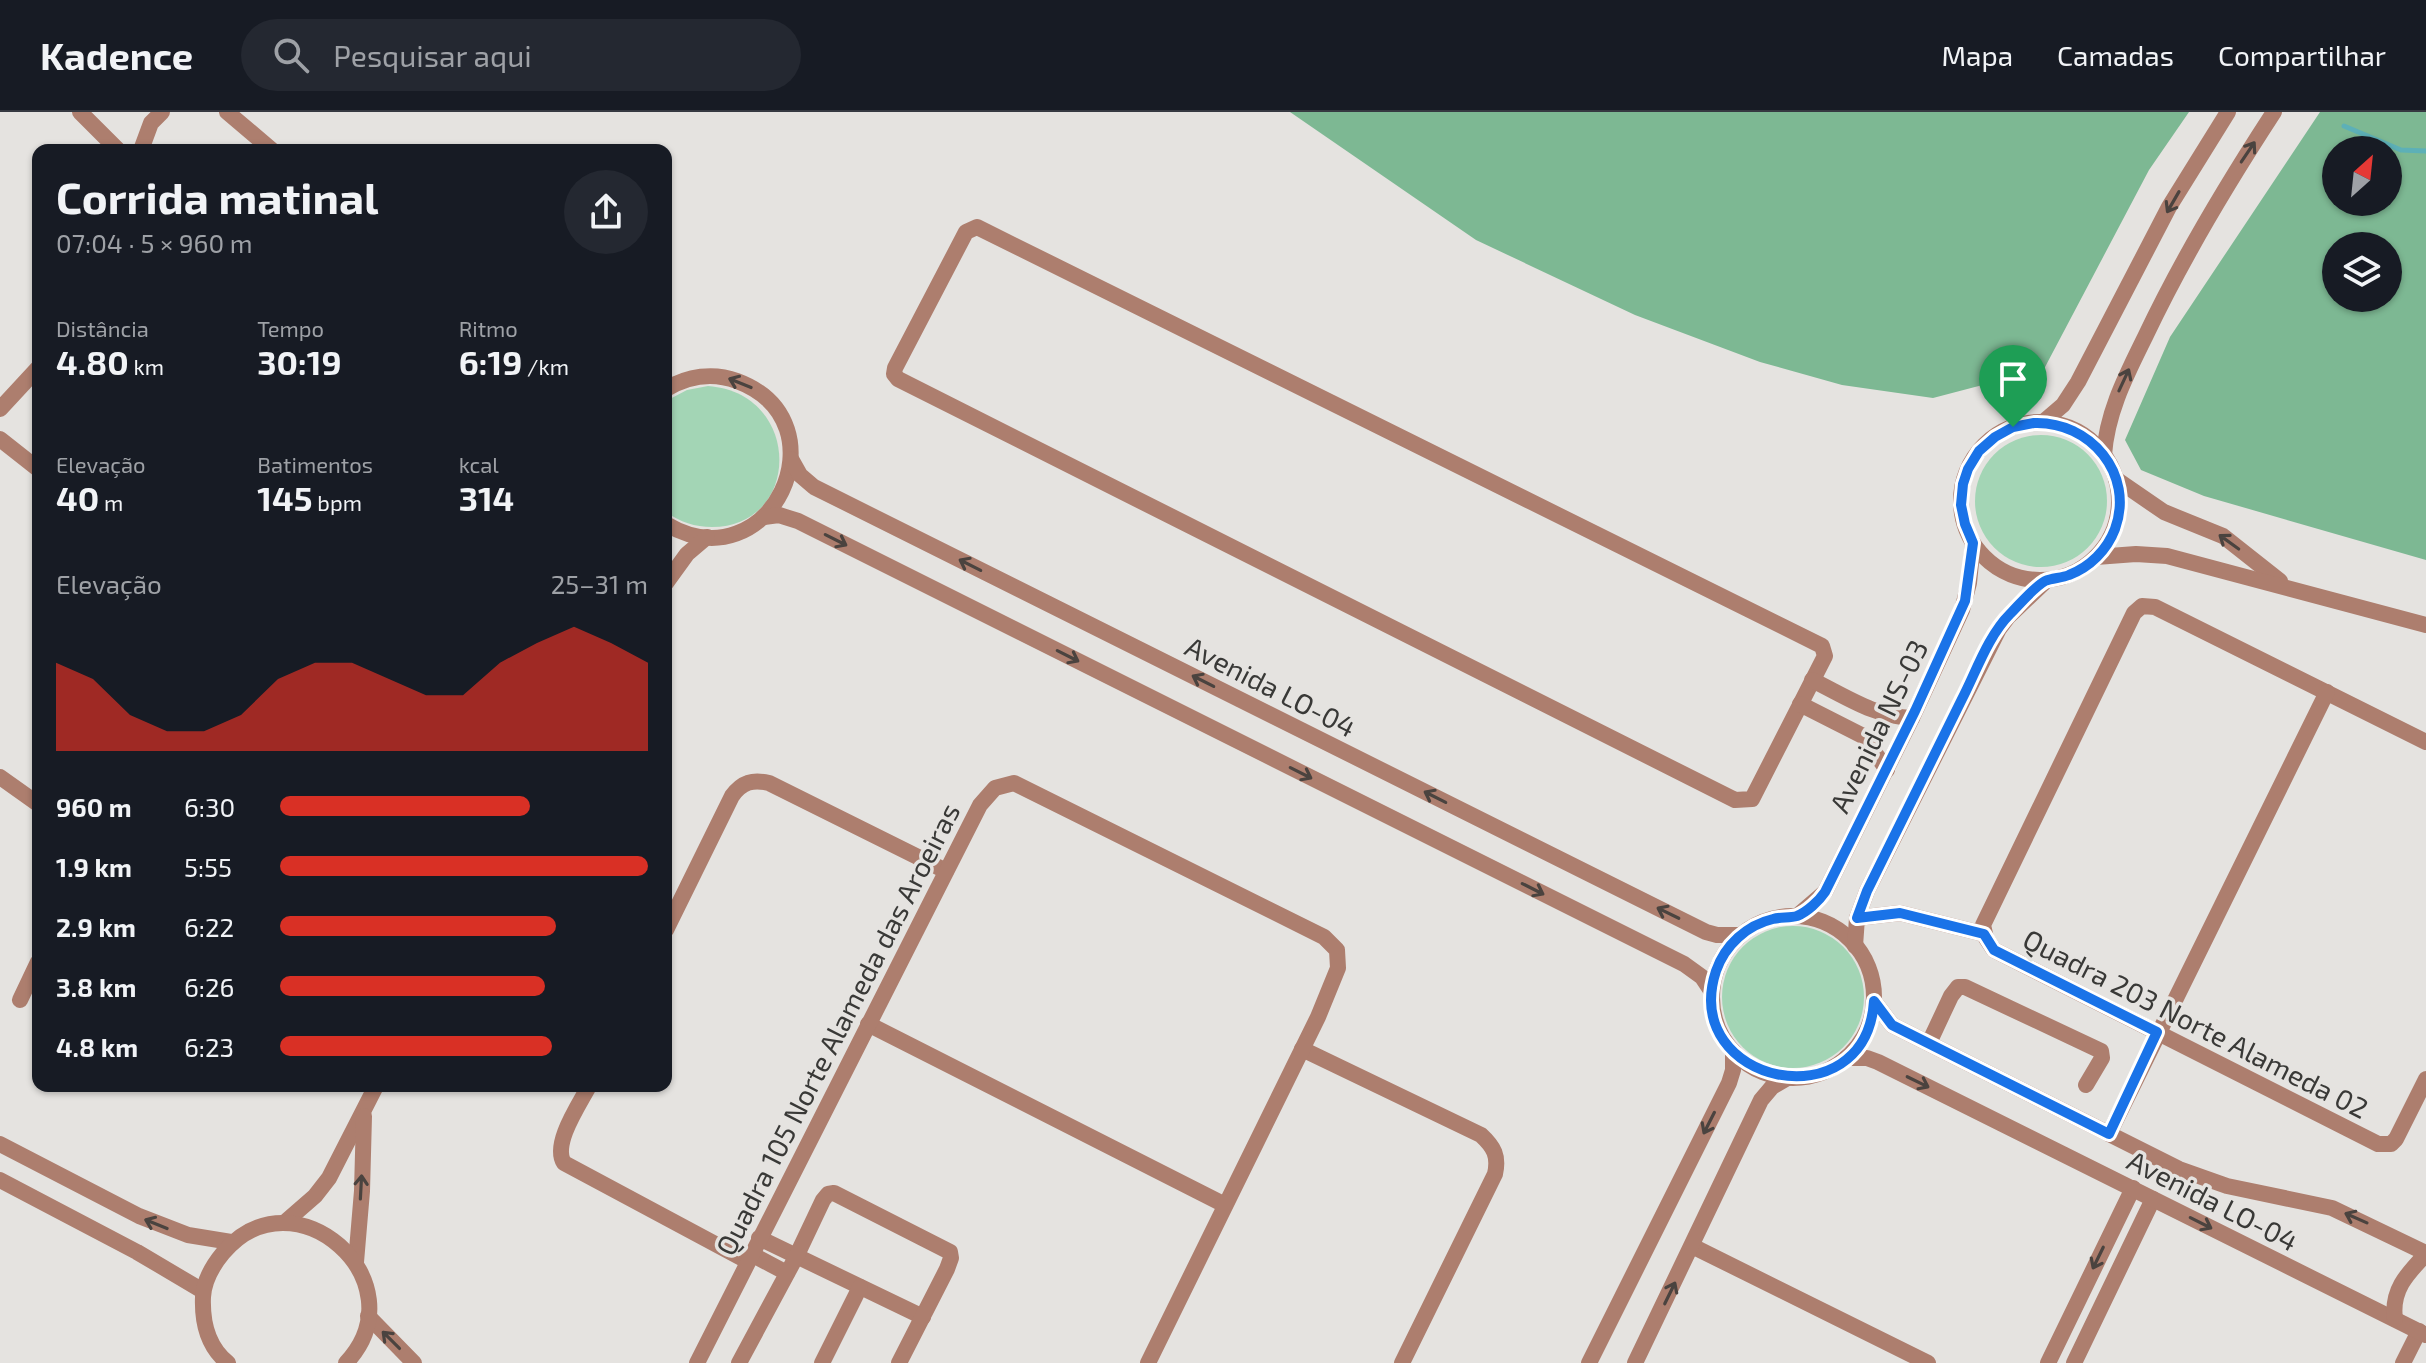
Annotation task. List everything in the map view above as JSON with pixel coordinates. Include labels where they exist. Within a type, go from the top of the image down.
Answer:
[{"type":"street","points":[[80,112],[112,144]]},
{"type":"street","points":[[143,144],[151,123],[162,112]]},
{"type":"street","points":[[227,112],[265,144]]},
{"type":"street","points":[[2042,423],[2063,405],[2078,382],[2169,207],[2228,112]]},
{"type":"street","points":[[2104,455],[2117,396],[2171,282],[2222,191],[2274,112]]},
{"type":"street","points":[[977,227],[1822,646],[1825,656],[1812,680],[1752,799],[1735,800],[898,379],[894,374],[895,368],[966,232],[977,227]]},
{"type":"street","points":[[0,409],[32,374]]},
{"type":"street","points":[[672,386],[687,379],[710,376],[732,379],[753,388],[768,400],[781,418],[789,439],[791,459],[784,489],[764,517],[733,534],[707,537],[691,535],[672,527]]},
{"type":"street","name":"Avenida NS-03","points":[[1741,935],[1768,920],[1797,916],[1817,902],[1887,770],[1962,610],[1969,583],[1973,543],[1964,521],[1961,500],[1963,484],[1972,462],[1985,445],[2018,425],[2061,425],[2078,432],[2104,455],[2116,479],[2120,501],[2117,522],[2110,540],[2096,557],[2070,575],[2047,580],[1999,629],[1867,891],[1857,918],[1855,946],[1869,970],[1874,1001]]},
{"type":"street","points":[[0,439],[32,464]]},
{"type":"street","name":"Avenida LO-04","points":[[791,459],[810,485],[1706,932],[1741,935]]},
{"type":"street","points":[[2116,479],[2164,512],[2223,536],[2291,589]]},
{"type":"street","points":[[764,517],[785,516],[798,521],[1628,936],[1692,969],[1712,992]]},
{"type":"street","points":[[672,575],[687,554],[707,537]]},
{"type":"street","points":[[1973,543],[1991,563],[2008,573],[2027,579],[2047,580]]},
{"type":"street","points":[[2096,557],[2159,554],[2426,625]]},
{"type":"street","points":[[1857,918],[1900,913],[1984,934],[1984,919],[2134,613],[2142,606],[2155,607],[2426,742]]},
{"type":"street","points":[[1812,680],[1879,714],[1892,718],[1912,718]]},
{"type":"street","points":[[2109,1134],[2327,692]]},
{"type":"street","points":[[1800,704],[1863,736],[1887,770]]},
{"type":"street","points":[[0,777],[32,800]]},
{"type":"street","points":[[672,918],[732,796],[739,787],[751,781],[777,787],[946,871]]},
{"type":"street","name":"Quadra 105 Norte Alameda das Aroeiras","points":[[697,1363],[987,795],[1004,784],[1014,783],[1311,930],[1332,943],[1337,950],[1339,961],[1318,1017],[1148,1363]]},
{"type":"street","points":[[1797,916],[1827,924],[1855,946]]},
{"type":"street","name":"Quadra 203 Norte Alameda 02","points":[[1984,934],[1994,950],[2378,1144],[2393,1142],[2426,1079]]},
{"type":"street","points":[[1741,935],[1719,963],[1712,992],[1717,1025],[1733,1051],[1761,1071],[1789,1077],[1820,1073],[1846,1058],[1866,1032],[1874,1001]]},
{"type":"street","points":[[20,1000],[32,975]]},
{"type":"street","points":[[1929,1043],[1951,996],[1958,987],[1965,987],[2101,1051],[2102,1058],[2086,1085]]},
{"type":"street","name":"Avenida LO-04","points":[[1874,1001],[1892,1025],[2206,1179],[2317,1203],[2349,1214],[2426,1253]]},
{"type":"street","points":[[868,1024],[1225,1205]]},
{"type":"street","points":[[1302,1049],[1481,1135],[1494,1148],[1495,1174],[1402,1363]]},
{"type":"street","points":[[1589,1363],[1729,1083],[1733,1051]]},
{"type":"street","name":"Avenida LO-04","points":[[1846,1058],[1867,1058],[1878,1062],[2422,1333]]},
{"type":"street","points":[[1635,1363],[1761,1100],[1772,1087],[1789,1077]]},
{"type":"street","points":[[284,1223],[315,1196],[329,1178],[373,1092]]},
{"type":"street","points":[[586,1092],[561,1141],[560,1157],[564,1163],[749,1257],[787,1273]]},
{"type":"street","points":[[356,1262],[364,1112]]},
{"type":"street","points":[[0,1144],[139,1216],[188,1235],[231,1242]]},
{"type":"street","points":[[0,1180],[137,1252],[203,1291]]},
{"type":"street","points":[[2048,1363],[2133,1188]]},
{"type":"street","points":[[739,1363],[823,1200],[834,1193],[950,1252],[947,1269],[899,1363]]},
{"type":"street","points":[[2074,1363],[2153,1199]]},
{"type":"street","points":[[222,1361],[208,1336],[202,1314],[203,1291],[213,1264],[231,1242],[256,1228],[284,1223],[312,1227],[337,1241],[356,1262],[367,1288],[368,1316],[363,1337],[346,1363]]},
{"type":"street","points":[[759,1238],[923,1317]]},
{"type":"street","points":[[1692,1246],[1928,1363]]},
{"type":"street","points":[[2395,1319],[2394,1301],[2400,1284],[2426,1253]]},
{"type":"street","points":[[822,1363],[860,1287]]},
{"type":"street","points":[[368,1316],[414,1363]]},
{"type":"street","points":[[2403,1363],[2422,1333]]},
{"type":"green space","points":[[1290,112],[2189,112],[2149,170],[2044,369],[1933,398],[1842,385],[1760,362],[1635,315],[1476,240]]},
{"type":"green space","points":[[2320,112],[2426,112],[2426,560],[2204,496],[2141,470],[2125,440],[2170,337]]},
{"type":"green space","points":[[708,386],[739,394],[761,411],[775,434],[779,459],[775,484],[763,506],[742,521],[712,527],[688,523],[672,516],[672,398],[687,390]]},
{"type":"green space","points":[[2041,435],[2066,440],[2088,454],[2102,476],[2107,501],[2102,526],[2088,548],[2066,562],[2041,567],[2016,562],[1994,548],[1980,526],[1975,501],[1980,476],[1994,454],[2016,440]]},
{"type":"green space","points":[[1793,926],[1820,932],[1843,947],[1858,970],[1864,997],[1858,1024],[1843,1047],[1820,1062],[1793,1068],[1766,1062],[1743,1047],[1728,1024],[1722,997],[1728,970],[1743,947],[1766,932]]},
{"type":"waterway","points":[[2344,126],[2401,150],[2426,151]]},
{"type":"route","points":[[2034,423],[2061,425],[2095,444],[2106,457],[2117,481],[2120,505],[2116,527],[2093,561],[2068,576],[2047,580],[2002,624],[1867,891],[1857,918],[1894,912],[1984,934],[1994,950],[2157,1032],[2109,1134],[1892,1025],[1874,1001],[1866,1032],[1850,1055],[1826,1071],[1797,1078],[1766,1073],[1743,1061],[1722,1036],[1713,1007],[1716,970],[1736,939],[1763,922],[1797,916],[1817,902],[1828,888],[1965,601],[1973,543],[1961,505],[1968,469],[1986,443],[2013,427],[2034,423]]}]
